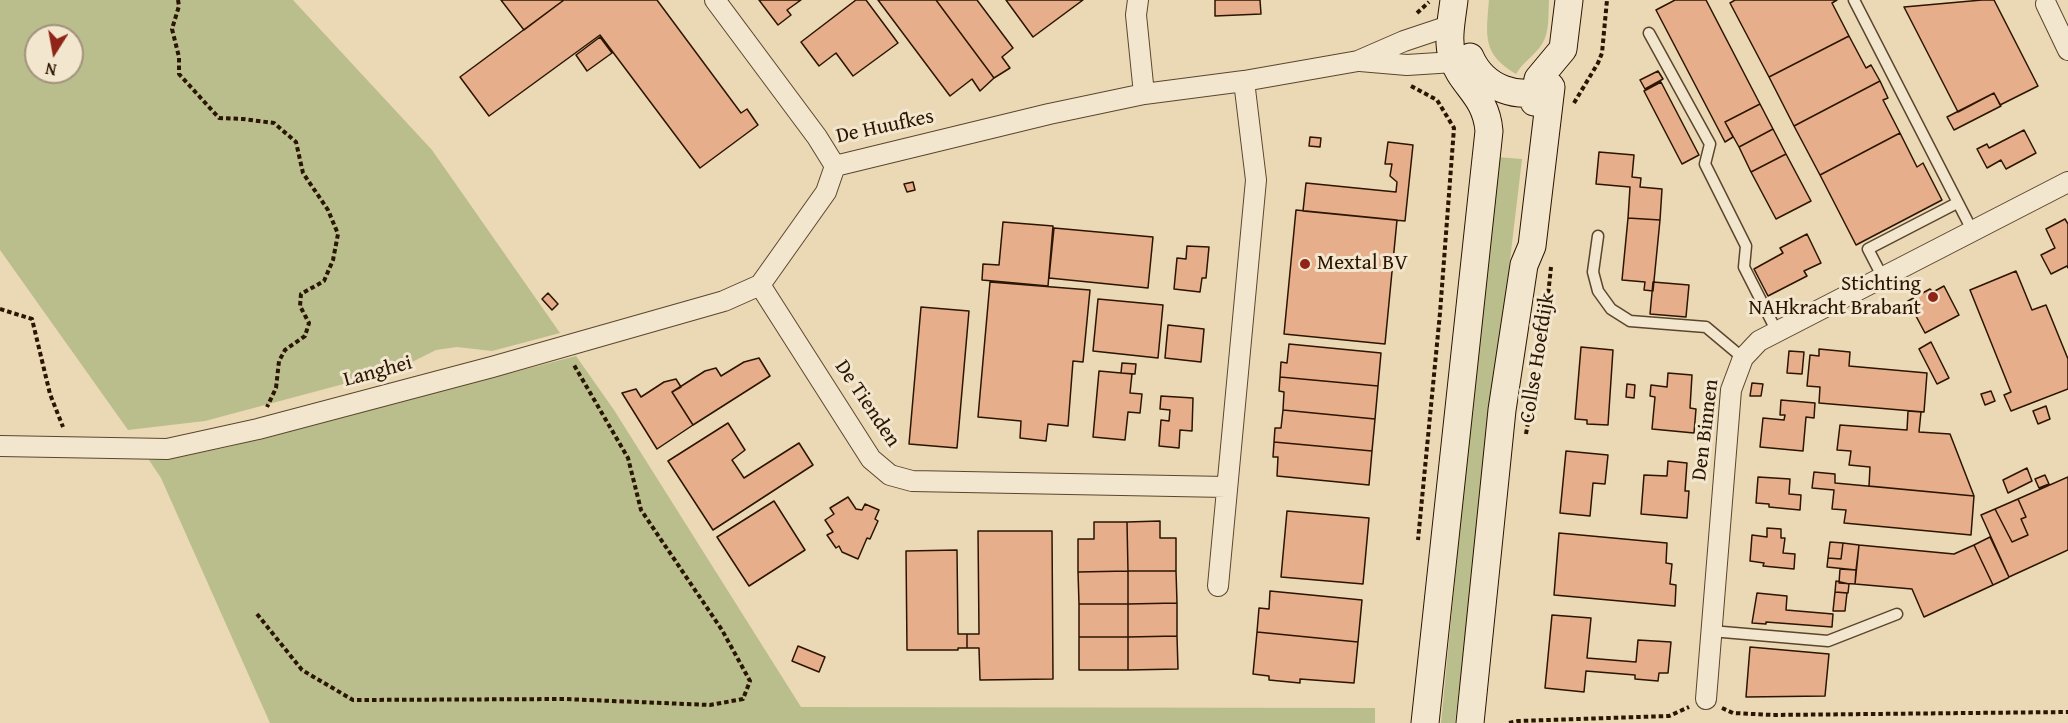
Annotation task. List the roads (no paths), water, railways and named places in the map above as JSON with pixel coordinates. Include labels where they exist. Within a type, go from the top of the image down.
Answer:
[{"type":"main road","points":[[1425,723],[1489,131],[1488,116],[1474,91],[1464,62],[1470,0]]},
{"type":"main road","points":[[1543,90],[1538,79],[1560,56],[1566,42],[1569,0]]},
{"type":"main road","points":[[1453,13],[1451,48],[1484,78],[1501,89],[1520,93],[1543,90],[1559,83],[1573,68],[1578,60],[1585,0]]},
{"type":"main road","name":"Collse Hoefdijk","points":[[1470,723],[1502,410],[1524,265],[1521,244],[1543,90]]},
{"type":"street","name":"De Huufkes","points":[[715,0],[817,137],[835,166],[1049,114],[1144,94],[1244,81],[1358,61],[1407,65],[1464,62]]},
{"type":"street","points":[[1138,0],[1136,15],[1144,94]]},
{"type":"street","points":[[2046,4],[2068,50]]},
{"type":"street","name":"De Huufkes","points":[[1358,61],[1453,13]]},
{"type":"street","points":[[1218,586],[1256,180],[1244,81]]},
{"type":"street","points":[[760,285],[826,192],[835,166]]},
{"type":"street","name":"Den Binnen","points":[[1706,699],[1731,390],[1743,358],[1759,341],[2068,182]]},
{"type":"street","name":"De Tienden","points":[[760,285],[871,459],[890,475],[912,481],[1226,487]]},
{"type":"street","name":"Langhei","points":[[0,446],[167,449],[258,429],[564,346],[724,301],[760,285]]},
{"type":"lane","points":[[1854,0],[1972,232]]},
{"type":"lane","points":[[1649,33],[1710,144],[1706,164],[1746,246],[1744,267],[1777,332]]},
{"type":"lane","points":[[1883,278],[1868,249],[1957,203]]},
{"type":"lane","points":[[1598,236],[1593,272],[1598,291],[1611,309],[1630,321],[1706,327],[1743,358]]},
{"type":"lane","points":[[1711,632],[1828,641],[1897,614]]},
{"type":"place","name":"Mextal BV","points":[[1305,264]]},
{"type":"place","name":"Stichting NAHkracht Brabant","points":[[1933,297]]}]
